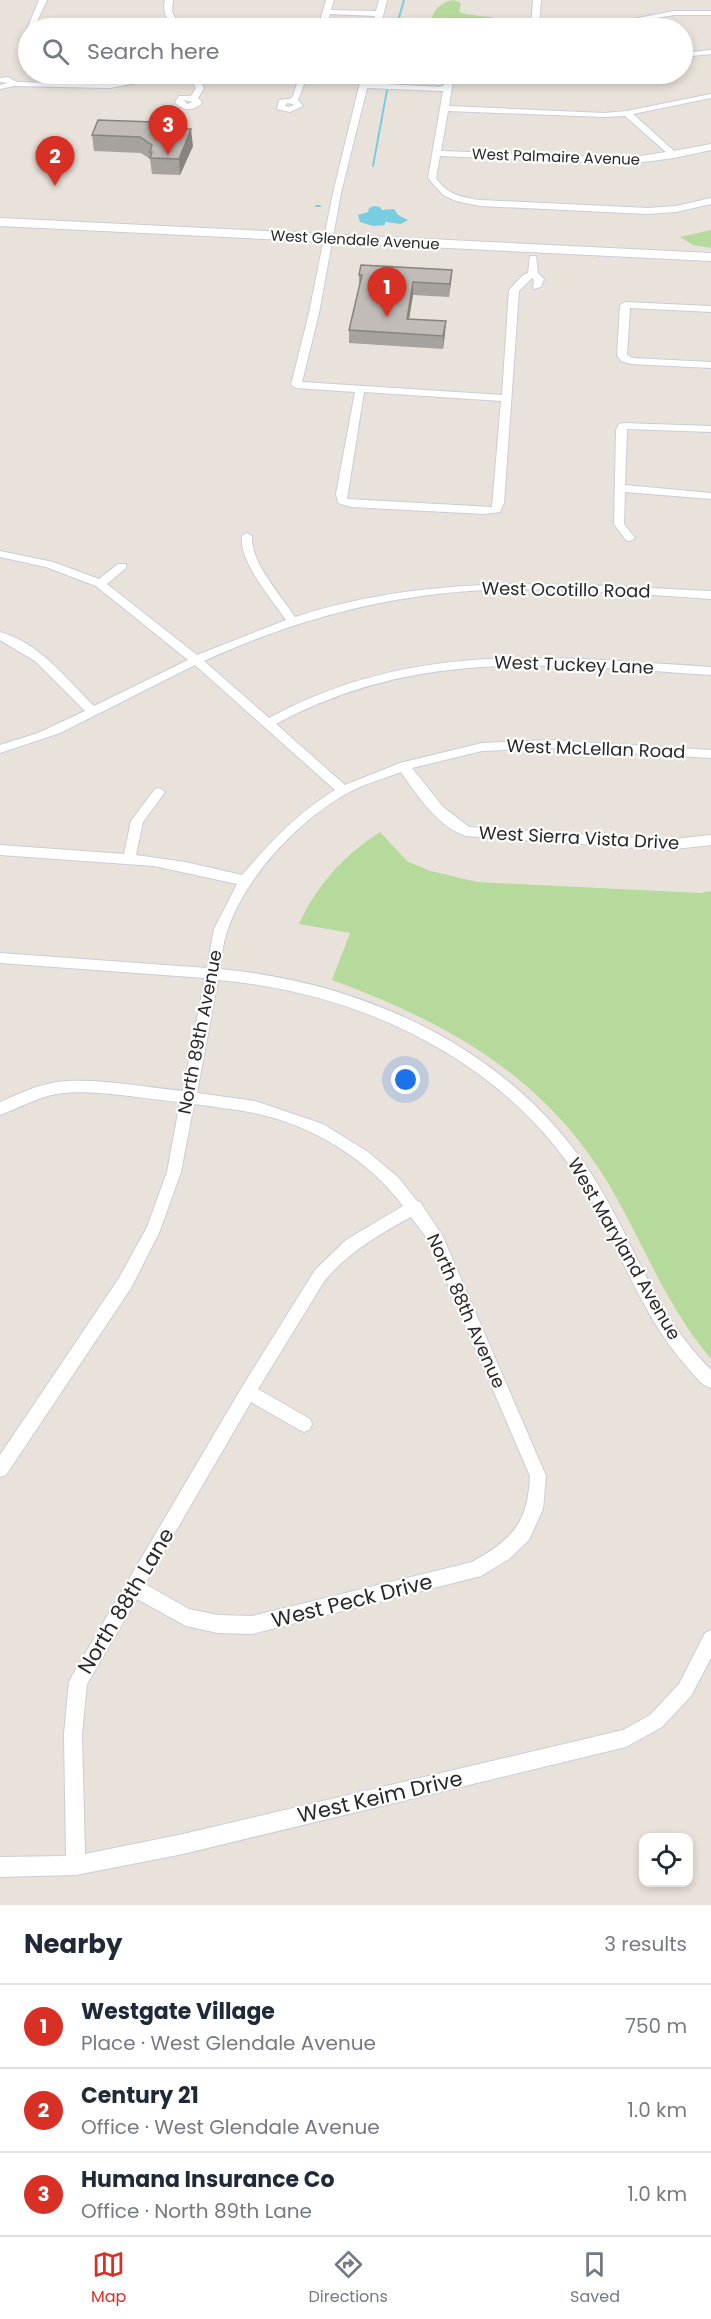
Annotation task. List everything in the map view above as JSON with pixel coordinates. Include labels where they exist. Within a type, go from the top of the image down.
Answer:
[{"type":"main road","name":"West Glendale Avenue","points":[[0,222],[84,231],[327,243],[533,253],[711,257]]},
{"type":"main road","name":"West Glendale Avenue","points":[[5,233],[88,231],[156,234],[163,230],[327,243]]},
{"type":"main road","name":"West Glendale Avenue","points":[[533,253],[711,267]]},
{"type":"street","points":[[35,18],[43,0]]},
{"type":"street","points":[[168,0],[170,18]]},
{"type":"street","points":[[379,18],[383,0]]},
{"type":"street","points":[[536,18],[537,0]]},
{"type":"street","points":[[328,7],[368,15],[380,13]]},
{"type":"street","points":[[649,18],[674,13],[711,13]]},
{"type":"street","points":[[693,54],[711,52]]},
{"type":"street","points":[[0,80],[10,80],[13,84]]},
{"type":"street","points":[[0,87],[13,84],[92,87],[120,84]]},
{"type":"street","points":[[194,98],[200,88],[198,84]]},
{"type":"street","points":[[293,101],[297,97],[301,84]]},
{"type":"street","points":[[363,84],[296,385],[508,398]]},
{"type":"street","points":[[398,84],[440,89],[447,87]]},
{"type":"street","points":[[448,84],[432,178],[436,186],[444,192],[480,203],[648,211],[675,209],[711,201]]},
{"type":"street","points":[[444,108],[582,115],[627,113],[711,96]]},
{"type":"street","points":[[627,113],[674,155]]},
{"type":"street","name":"West Palmaire Avenue","points":[[437,153],[617,162],[674,155],[711,147]]},
{"type":"street","points":[[533,253],[533,274]]},
{"type":"street","points":[[360,389],[341,494],[342,501],[362,504],[496,510],[499,503],[508,398],[514,290],[526,277],[533,274]]},
{"type":"street","points":[[513,299],[536,287],[539,279],[533,274]]},
{"type":"street","points":[[522,282],[536,287]]},
{"type":"street","points":[[711,309],[625,305],[622,355],[624,359],[711,365]]},
{"type":"street","points":[[630,538],[619,524],[623,426],[711,429]]},
{"type":"street","points":[[620,488],[711,496]]},
{"type":"street","points":[[247,536],[246,546],[250,558],[292,620]]},
{"type":"street","points":[[0,554],[48,564],[100,584],[197,661],[343,790]]},
{"type":"street","points":[[100,584],[122,566]]},
{"type":"street","points":[[406,582],[410,594]]},
{"type":"street","name":"West Ocotillo Road","points":[[197,661],[292,620],[410,594],[520,586],[711,596]]},
{"type":"street","points":[[0,636],[12,640],[30,652],[93,712]]},
{"type":"street","points":[[0,749],[22,744],[197,661]]},
{"type":"street","name":"West Tuckey Lane","points":[[267,724],[315,699],[389,676],[443,666],[497,661],[551,661],[711,671]]},
{"type":"street","points":[[22,744],[29,757]]},
{"type":"street","name":"West McLellan Road","points":[[343,790],[404,766],[454,752],[516,744],[711,754]]},
{"type":"street","name":"West Sierra Vista Drive","points":[[404,766],[427,799],[440,813],[466,831],[666,845],[711,840]]},
{"type":"street","name":"North 89th Avenue","points":[[0,1469],[125,1283],[154,1228],[174,1172],[221,929],[245,880],[271,848],[298,821],[343,790]]},
{"type":"street","points":[[129,859],[137,821],[145,807],[159,792]]},
{"type":"street","points":[[0,850],[193,866],[245,880]]},
{"type":"street","name":"West Maryland Avenue","points":[[0,958],[211,974],[297,985],[358,1003],[427,1033],[486,1070],[532,1111],[572,1157],[601,1204],[656,1314],[681,1349],[711,1381]]},
{"type":"street","name":"North 88th Avenue","points":[[0,1109],[22,1098],[57,1088],[85,1087],[187,1097],[255,1107],[318,1128],[371,1162],[393,1181],[415,1207],[435,1237],[538,1476],[538,1494]]},
{"type":"street","name":"North 88th Lane","points":[[76,1865],[73,1734],[78,1682],[198,1481],[248,1392],[333,1257],[365,1235],[415,1207]]},
{"type":"street","points":[[248,1392],[304,1424]]},
{"type":"street","name":"West Peck Drive","points":[[133,1587],[186,1617],[218,1624],[252,1625],[475,1570],[502,1556],[520,1539],[534,1513],[538,1494]]},
{"type":"street","name":"West Keim Drive","points":[[0,1867],[76,1865],[194,1841],[626,1738],[656,1721],[685,1690],[711,1639]]},
{"type":"green space","points":[[454,0],[461,3],[459,11],[462,13],[495,18],[432,18],[440,6]]},
{"type":"green space","points":[[711,230],[711,248],[693,245],[680,237]]},
{"type":"green space","points":[[380,832],[408,862],[431,871],[477,882],[700,893],[711,891],[711,1359],[695,1339],[668,1296],[608,1183],[582,1145],[553,1112],[522,1082],[452,1034],[374,996],[332,980],[350,933],[299,924],[314,897],[333,872],[355,850]]},
{"type":"water","points":[[374,206],[382,210],[394,209],[398,215],[408,220],[401,224],[385,222],[385,225],[373,226],[360,222],[358,215],[368,212],[369,208]]},
{"type":"building","points":[[98,120],[181,123],[179,129],[191,129],[179,159],[150,158],[152,145],[140,137],[92,135]]},
{"type":"building","points":[[361,265],[452,270],[450,284],[413,282],[407,319],[446,321],[443,336],[349,330],[362,275],[359,275]]},
{"type":"waterway","points":[[399,18],[404,0]]},
{"type":"waterway","points":[[373,166],[387,90]]},
{"type":"place","name":"Humana Insurance Co","points":[[168,155]]},
{"type":"place","name":"Century 21","points":[[55,186]]},
{"type":"place","name":"Westgate Village","points":[[387,317]]}]
